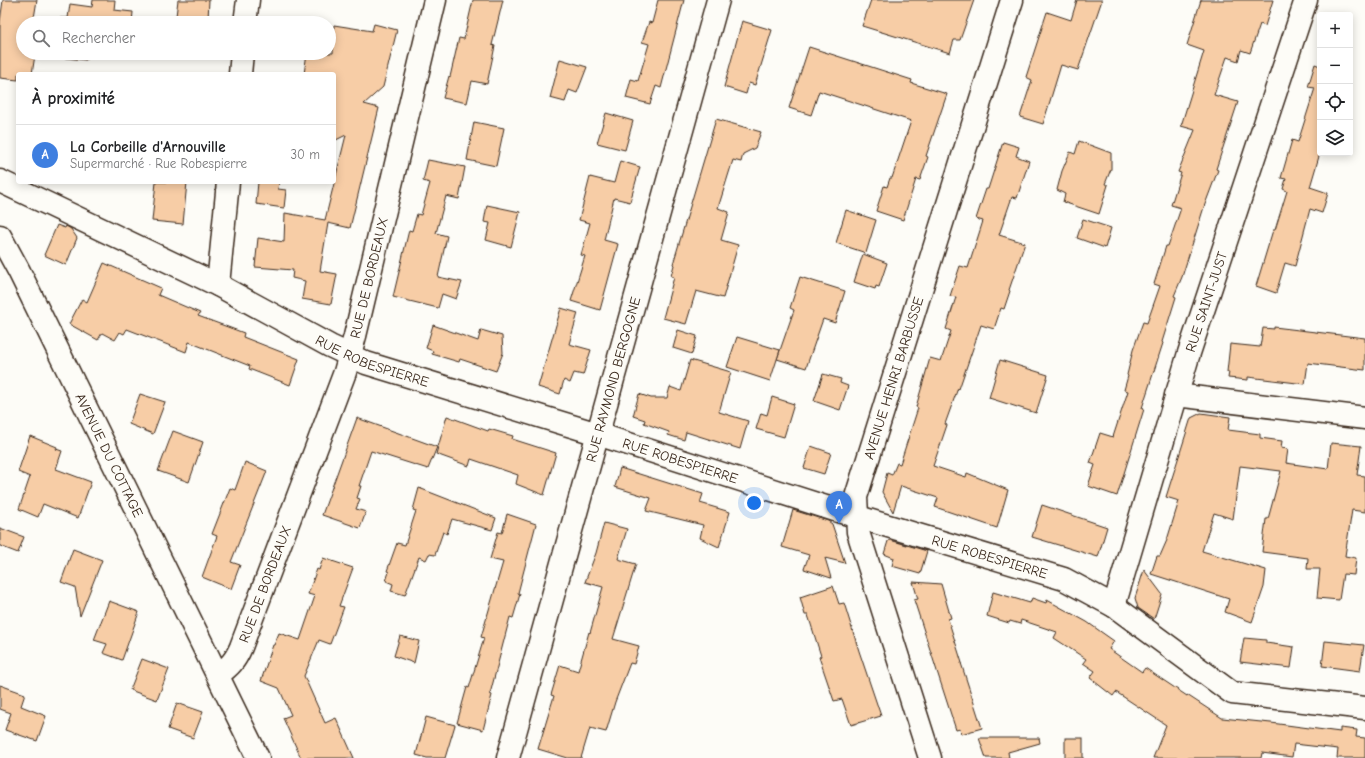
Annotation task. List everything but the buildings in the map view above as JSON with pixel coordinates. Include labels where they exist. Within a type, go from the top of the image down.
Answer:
[{"type":"street","points":[[246,16],[248,0]]},
{"type":"street","name":"RUE DE BORDEAUX","points":[[218,675],[236,659],[345,372],[435,0]]},
{"type":"street","name":"RUE RAYMOND BERGOGNE","points":[[508,758],[718,0]]},
{"type":"street","name":"AVENUE HENRI BARBUSSE","points":[[930,758],[858,532],[856,497],[1012,0]]},
{"type":"street","name":"RUE SAINT-JUST","points":[[1114,606],[1189,353],[1306,0]]},
{"type":"street","points":[[240,72],[241,60]]},
{"type":"street","name":"RUE ROBESPIERRE","points":[[0,182],[218,285],[330,346],[366,362],[1064,579],[1114,606],[1232,693],[1365,708]]},
{"type":"street","points":[[218,285],[228,184]]},
{"type":"street","name":"AVENUE DU COTTAGE","points":[[0,238],[26,285],[258,758]]},
{"type":"street","points":[[1176,395],[1365,418]]},
{"type":"place","name":"La Corbeille d'Arnouville","points":[[839,524]]}]
